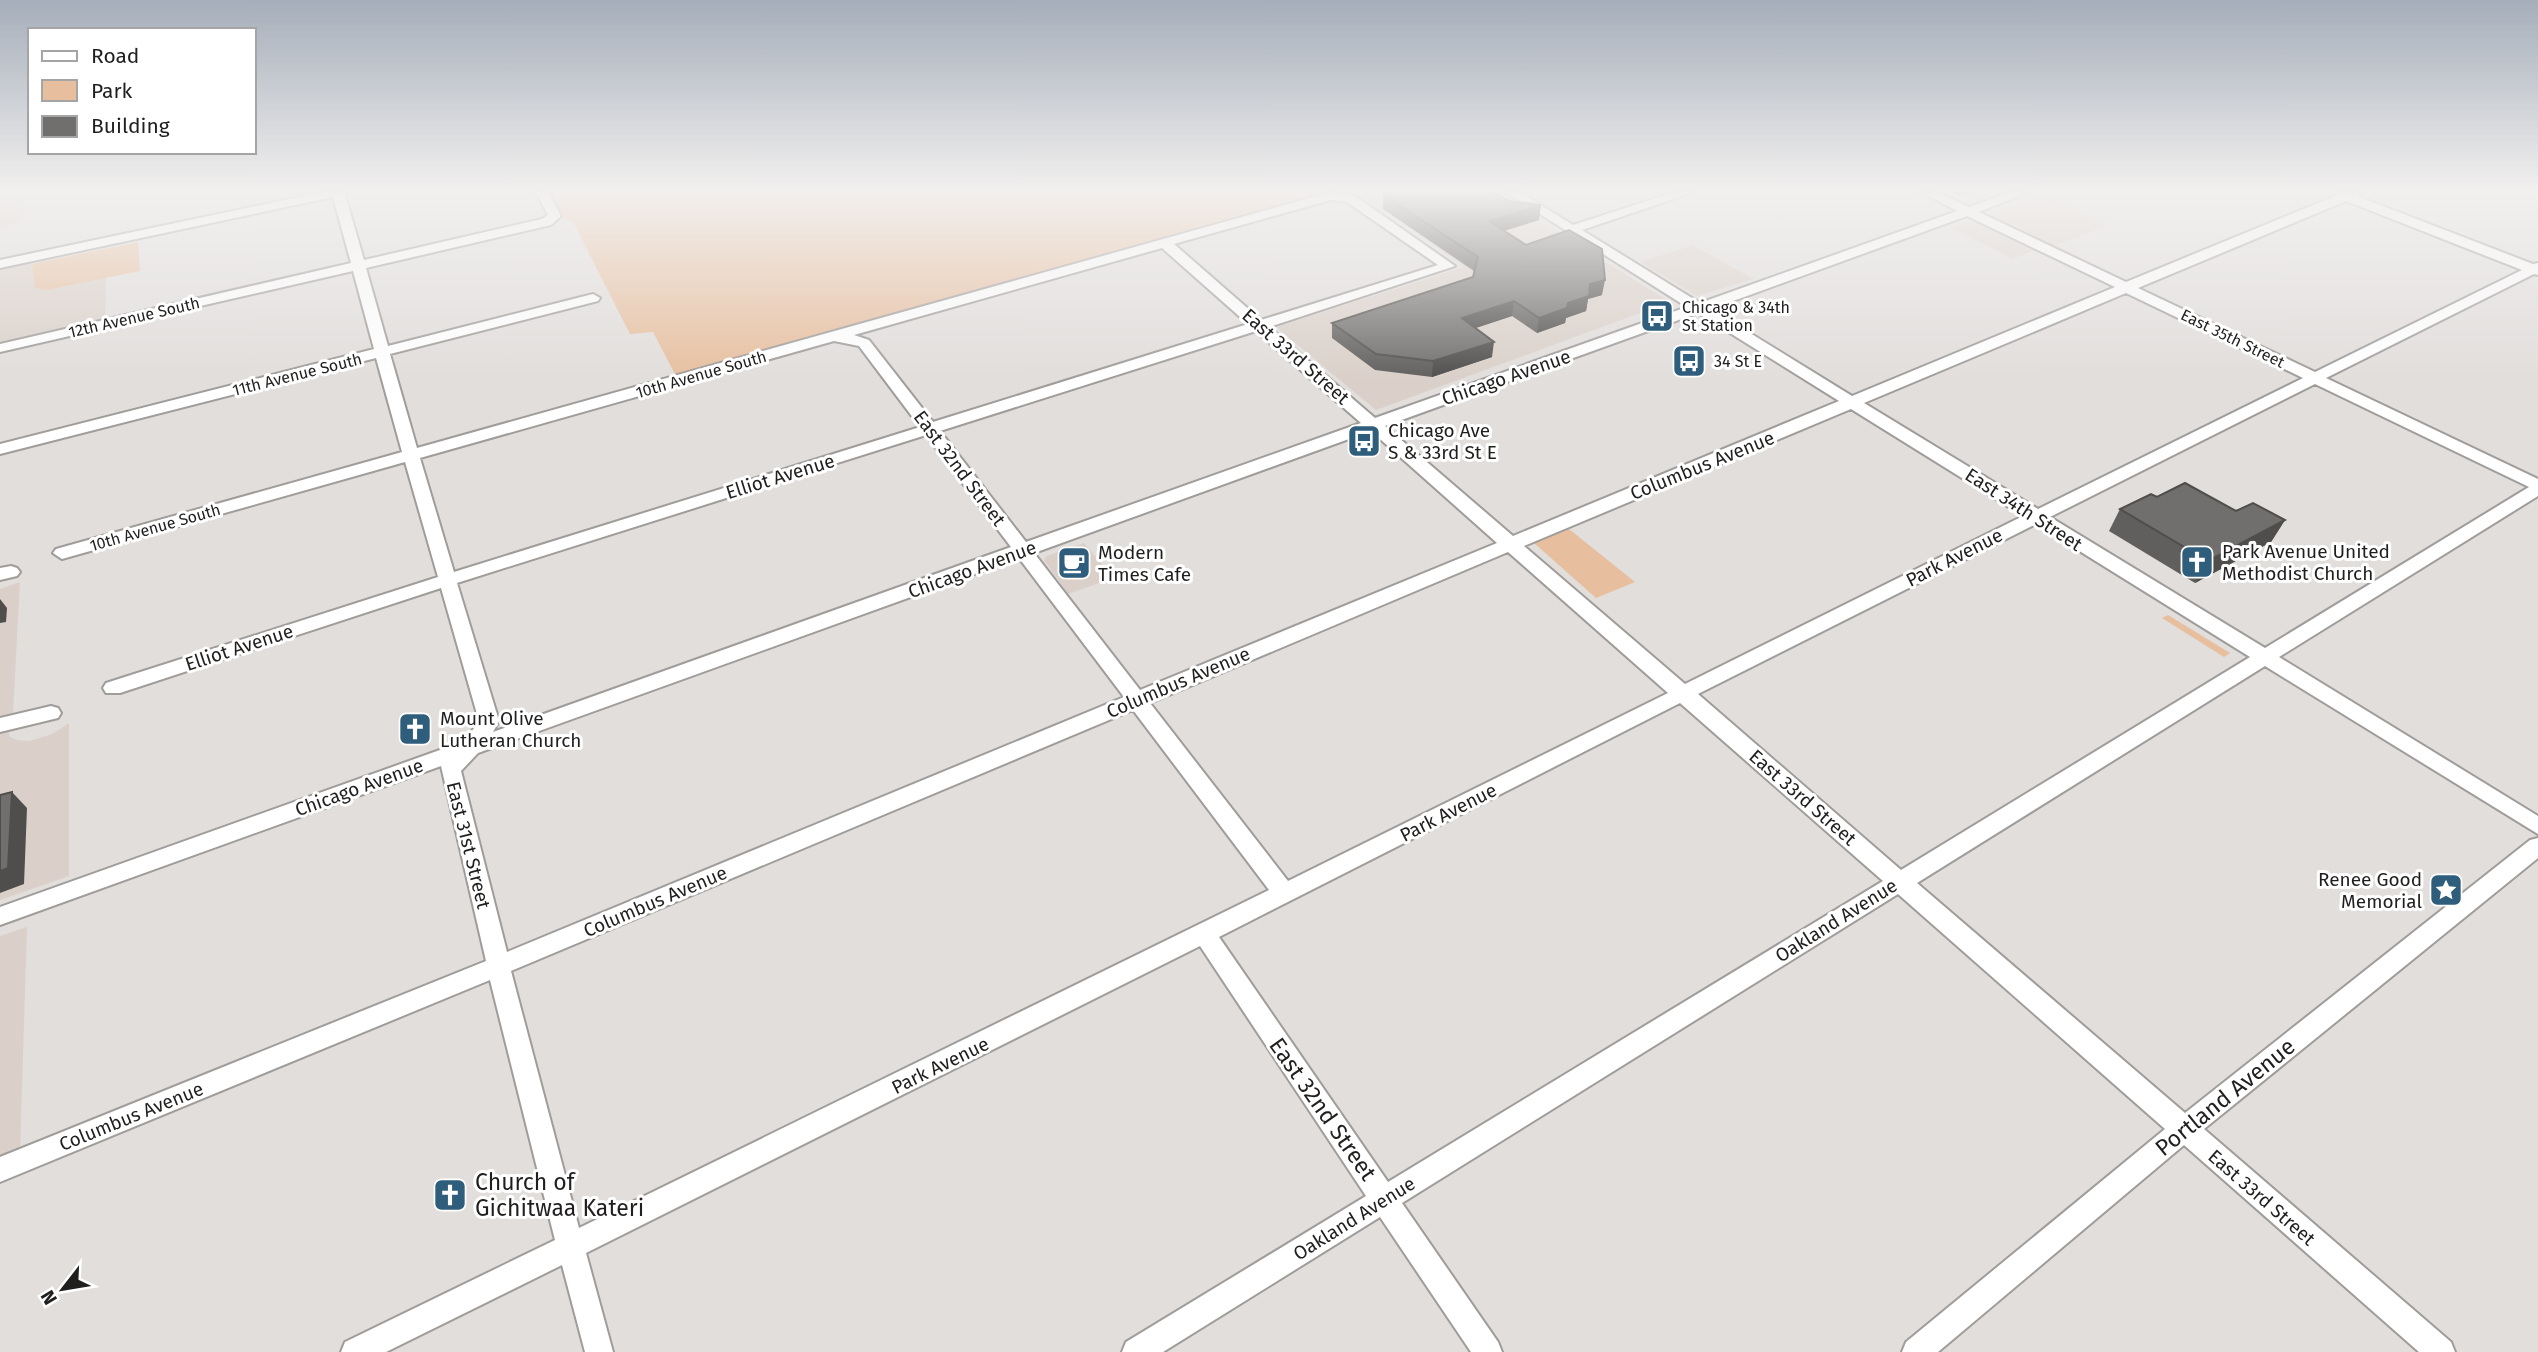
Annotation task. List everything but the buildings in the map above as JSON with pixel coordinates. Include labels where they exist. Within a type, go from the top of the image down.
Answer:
[{"type":"street","points":[[0,264],[42,255]]},
{"type":"street","name":"East 31st Street","points":[[356,255],[411,456],[489,721],[473,746],[450,769],[598,1352]]},
{"type":"street","name":"12th Avenue South","points":[[0,348],[401,255]]},
{"type":"street","points":[[868,334],[1125,255]]},
{"type":"street","name":"East 33rd Street","points":[[1178,255],[2441,1352]]},
{"type":"street","name":"Elliot Avenue","points":[[113,688],[1447,266],[1431,255]]},
{"type":"street","name":"East 34th Street","points":[[1614,255],[2538,826]]},
{"type":"street","name":"Chicago Avenue","points":[[0,916],[1847,255]]},
{"type":"street","name":"East 35th Street","points":[[2058,255],[2538,487]]},
{"type":"street","name":"Columbus Avenue","points":[[0,1170],[498,966],[2201,255]]},
{"type":"street","points":[[2501,255],[2536,269]]},
{"type":"street","name":"Park Avenue","points":[[355,1352],[1205,935],[2313,377],[2536,269]]},
{"type":"street","name":"11th Avenue South","points":[[0,449],[593,298]]},
{"type":"street","name":"10th Avenue South","points":[[62,552],[825,340],[868,334]]},
{"type":"street","name":"East 32nd Street","points":[[868,334],[930,429],[1285,894]]},
{"type":"street","name":"Oakland Avenue","points":[[1136,1352],[1898,881],[2265,659],[2538,487]]},
{"type":"street","points":[[0,725],[51,713]]},
{"type":"street","name":"Portland Avenue","points":[[1916,1352],[2184,1129],[2538,846]]},
{"type":"street","name":"East 32nd Street","points":[[1205,935],[1290,1065],[1386,1199],[1488,1352]]},
{"type":"shaded area","points":[[1447,255],[1595,255],[1670,302],[1376,410],[1276,327],[1464,267]]},
{"type":"shaded area","points":[[1662,255],[1711,255],[1753,279],[1697,296],[1640,262]]},
{"type":"shaded area","points":[[2005,255],[2023,255],[2013,259]]},
{"type":"shaded area","points":[[32,261],[35,287],[47,290],[106,278],[105,319],[0,344],[0,268]]},
{"type":"shaded area","points":[[1084,543],[1113,578],[1068,594],[1044,560],[1047,556]]},
{"type":"shaded area","points":[[20,582],[13,713],[0,717],[0,589]]},
{"type":"shaded area","points":[[69,723],[69,876],[0,900],[0,732],[8,731],[10,737],[30,741],[52,734]]},
{"type":"shaded area","points":[[27,927],[20,1152],[0,1160],[0,936]]},
{"type":"green space","points":[[75,255],[139,255],[140,271],[47,290],[35,288],[32,264]]},
{"type":"green space","points":[[590,255],[1108,255],[676,376],[653,332],[630,334]]},
{"type":"green space","points":[[1569,529],[1635,582],[1596,598],[1534,543]]},
{"type":"green space","points":[[2168,615],[2230,653],[2224,657],[2162,618]]},
{"type":"place","name":"Chicago & 34th St Station","points":[[1657,316]]},
{"type":"place","name":"34 St E","points":[[1689,361]]},
{"type":"place","name":"Chicago Ave S & 33rd St E","points":[[1364,441]]},
{"type":"place","name":"Park Avenue United Methodist Church","points":[[2197,562]]},
{"type":"place","name":"Modern Times Cafe","points":[[1074,563]]},
{"type":"place","name":"Mount Olive Lutheran Church","points":[[415,729]]},
{"type":"place","name":"Renee Good Memorial","points":[[2446,890]]},
{"type":"place","name":"Church of Gichitwaa Kateri","points":[[450,1195]]}]
